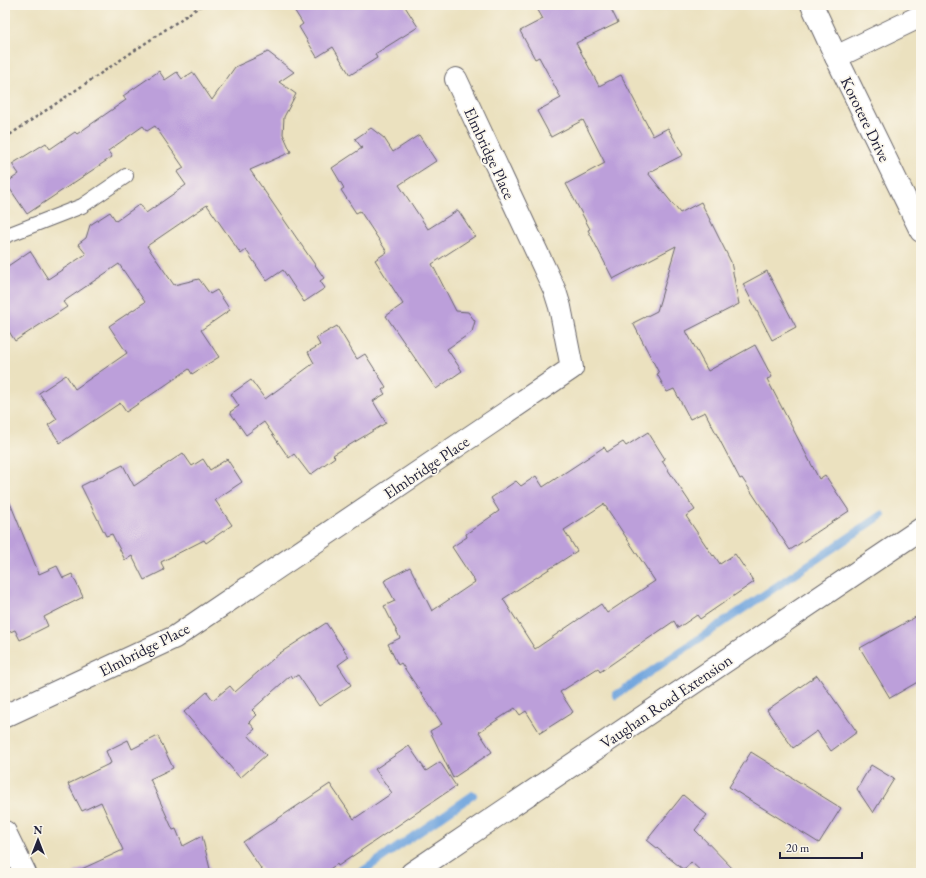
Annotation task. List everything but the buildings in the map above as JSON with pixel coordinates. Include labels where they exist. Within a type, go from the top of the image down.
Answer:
[{"type":"street","name":"Korotere Drive","points":[[812,5],[921,231]]},
{"type":"street","points":[[836,57],[921,16]]},
{"type":"street","name":"Elmbridge Place","points":[[5,716],[175,637],[572,368],[560,307],[555,291],[456,78]]},
{"type":"street","name":"Vaughan Road Extension","points":[[412,873],[921,528]]},
{"type":"street","points":[[5,832],[25,873]]},
{"type":"lane","points":[[5,236],[82,206],[126,176]]},
{"type":"path","points":[[5,138],[202,5]]},
{"type":"waterway","points":[[616,695],[882,515]]},
{"type":"waterway","points":[[360,873],[473,795]]}]
